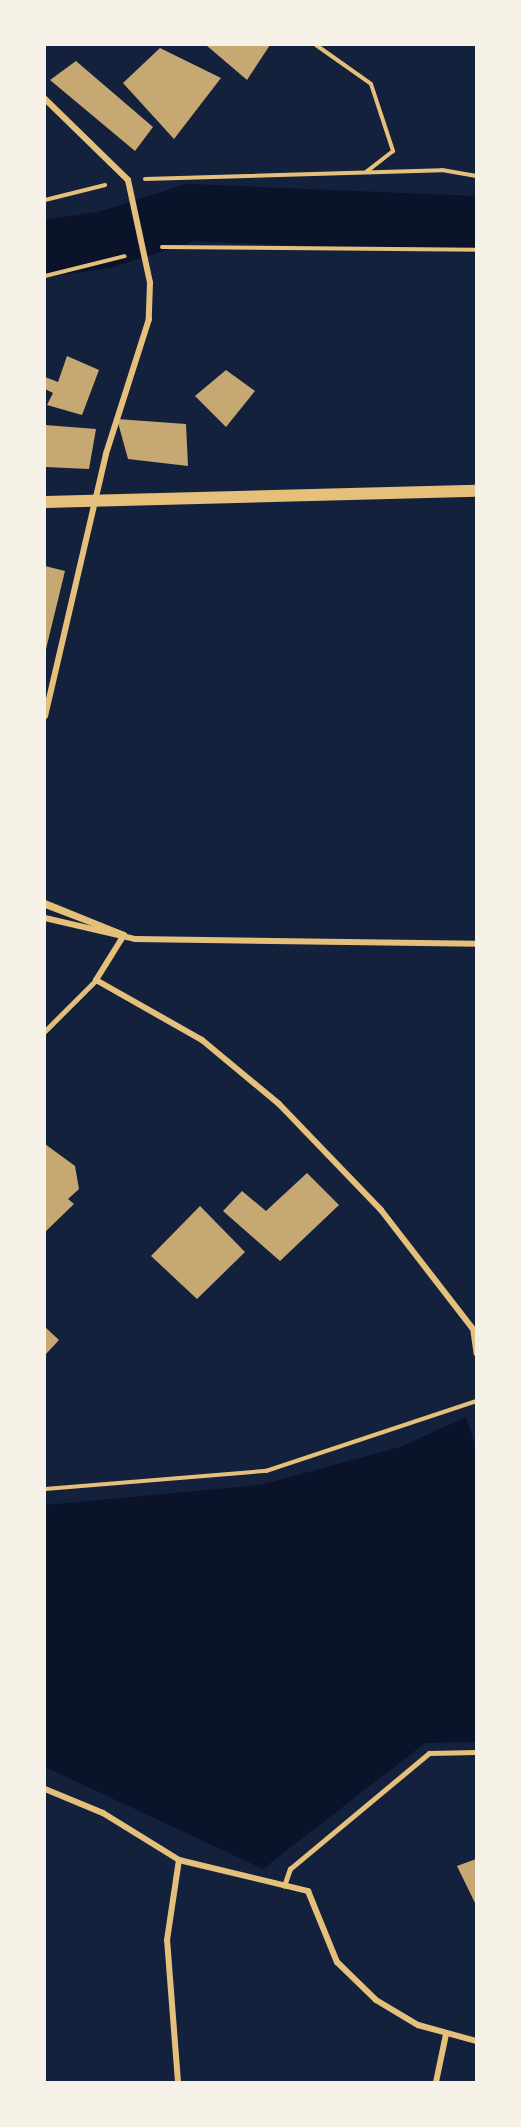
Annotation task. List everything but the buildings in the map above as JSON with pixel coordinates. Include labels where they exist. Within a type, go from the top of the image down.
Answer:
[{"type":"main road","points":[[45,502],[476,491]]},
{"type":"street","points":[[45,99],[128,180],[150,283],[149,319],[94,502],[45,716]]},
{"type":"street","points":[[45,904],[125,936]]},
{"type":"street","points":[[45,918],[125,936],[476,944]]},
{"type":"street","points":[[125,936],[96,980],[202,1040],[279,1104],[381,1210],[474,1324],[476,1333]]},
{"type":"street","points":[[45,1789],[103,1813],[179,1860],[308,1891],[337,1962],[376,2000],[418,2025],[476,2041]]},
{"type":"street","points":[[178,2082],[167,1940],[179,1860]]},
{"type":"street","points":[[436,2082],[446,2034]]},
{"type":"lane","points":[[45,1031],[96,980]]},
{"type":"lane","points":[[474,1324],[476,1353]]},
{"type":"lane","points":[[284,1886],[290,1869],[429,1753],[476,1752]]},
{"type":"path","points":[[316,45],[371,84],[393,151],[366,172]]},
{"type":"path","points":[[45,200],[128,180],[442,170],[476,176]]},
{"type":"path","points":[[150,250],[476,249]]},
{"type":"path","points":[[45,276],[138,253]]},
{"type":"path","points":[[45,1489],[266,1471],[476,1401]]},
{"type":"water","points":[[466,1417],[476,1448],[476,1742],[425,1743],[263,1869],[45,1767],[45,1505],[260,1485],[400,1447]]},
{"type":"waterway","points":[[45,248],[105,239],[190,212],[476,224]]}]
